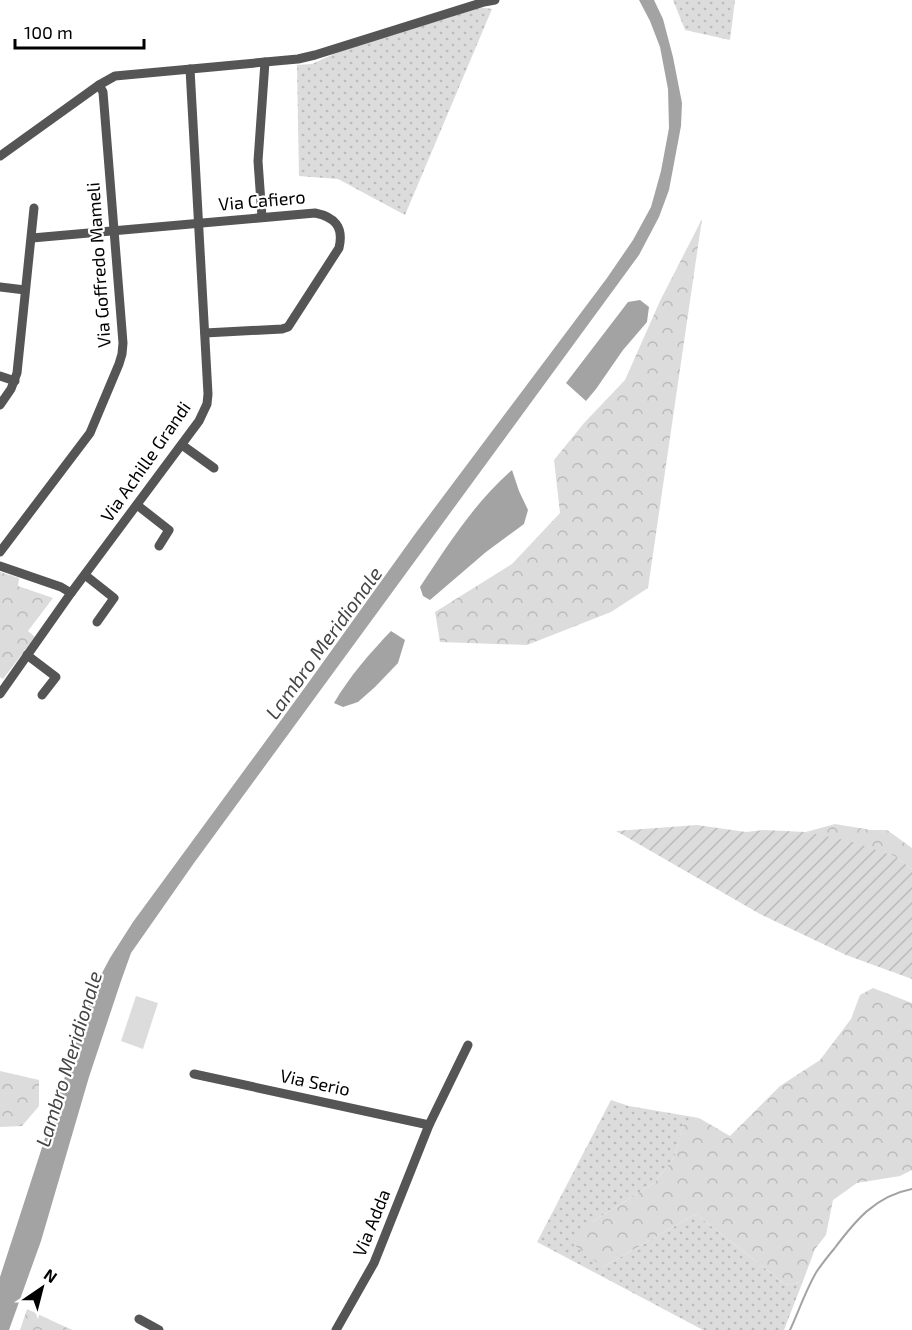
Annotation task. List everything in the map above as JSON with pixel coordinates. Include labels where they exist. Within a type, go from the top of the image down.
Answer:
[{"type":"street","points":[[0,156],[115,75],[265,62],[315,55],[495,0]]},
{"type":"street","points":[[262,218],[258,161],[265,62]]},
{"type":"street","name":"Via Achille Grandi","points":[[0,694],[71,593],[182,445],[199,421],[207,404],[190,69]]},
{"type":"street","name":"Via Goffredo Mameli","points":[[0,552],[90,433],[122,354],[115,231],[103,92],[99,85]]},
{"type":"street","points":[[0,405],[15,381],[34,208]]},
{"type":"street","name":"Via Cafiero","points":[[32,238],[315,213],[331,218],[337,224],[341,233],[339,248],[288,327],[205,333]]},
{"type":"street","points":[[0,286],[25,290]]},
{"type":"street","points":[[0,376],[15,381]]},
{"type":"street","points":[[182,445],[214,468]]},
{"type":"street","points":[[137,505],[169,530],[159,546]]},
{"type":"street","points":[[0,566],[62,587],[71,593]]},
{"type":"street","points":[[85,575],[114,598],[97,622]]},
{"type":"street","points":[[27,655],[56,677],[42,695]]},
{"type":"street","name":"Via Adda","points":[[336,1330],[374,1263],[429,1125],[468,1045]]},
{"type":"street","name":"Via Serio","points":[[194,1074],[429,1125]]},
{"type":"street","points":[[139,1319],[159,1330]]},
{"type":"green space","points":[[673,0],[735,0],[730,40],[685,30]]},
{"type":"green space","points":[[479,7],[492,9],[405,215],[338,179],[299,176],[297,65],[312,64],[377,37],[446,19]]},
{"type":"green space","points":[[702,219],[648,588],[611,612],[527,645],[440,642],[435,612],[512,564],[560,513],[554,460],[584,423],[625,380],[660,301]]},
{"type":"green space","points":[[0,572],[19,578],[18,586],[53,598],[28,631],[35,637],[3,679],[0,677]]},
{"type":"green space","points":[[835,824],[871,830],[887,830],[912,848],[912,869],[894,856],[806,832]]},
{"type":"green space","points":[[697,825],[746,832],[764,830],[806,832],[849,841],[894,856],[912,869],[912,979],[846,955],[760,914],[616,831]]},
{"type":"green space","points":[[873,988],[912,1003],[912,1170],[900,1176],[857,1183],[833,1200],[826,1235],[815,1249],[803,1281],[786,1285],[696,1214],[603,1267],[573,1244],[592,1222],[654,1183],[674,1158],[683,1125],[699,1118],[730,1136],[780,1086],[820,1060],[851,1019],[860,995]]},
{"type":"green space","points":[[136,996],[158,1003],[143,1049],[121,1041]]},
{"type":"green space","points":[[0,1071],[39,1080],[39,1106],[22,1126],[0,1127]]},
{"type":"green space","points":[[611,1100],[629,1106],[699,1118],[683,1126],[674,1158],[654,1183],[592,1222],[603,1267],[696,1214],[786,1285],[803,1281],[784,1330],[703,1330],[537,1242]]},
{"type":"green space","points":[[27,1309],[72,1330],[20,1330]]},
{"type":"shaded area","points":[[639,0],[654,0],[663,19],[682,103],[681,126],[669,190],[659,217],[639,255],[194,863],[131,953],[89,1077],[41,1241],[9,1330],[0,1330],[0,1277],[93,990],[110,958],[133,922],[415,534],[607,278],[633,240],[651,207],[669,128],[668,89],[660,47]]},
{"type":"shaded area","points":[[640,300],[649,307],[647,322],[623,350],[586,401],[566,383],[628,302]]},
{"type":"shaded area","points":[[512,470],[528,510],[524,524],[486,552],[430,600],[423,596],[420,587],[451,540],[486,496]]},
{"type":"shaded area","points":[[391,631],[405,640],[398,663],[358,702],[343,707],[334,703],[360,666]]},
{"type":"waterway","points":[[790,1330],[817,1271],[850,1229],[867,1211],[887,1197],[912,1189]]},
{"type":"water label","name":"Lambro Meridionale","points":[[324,643]]},
{"type":"water label","name":"Lambro Meridionale","points":[[69,1059]]}]
